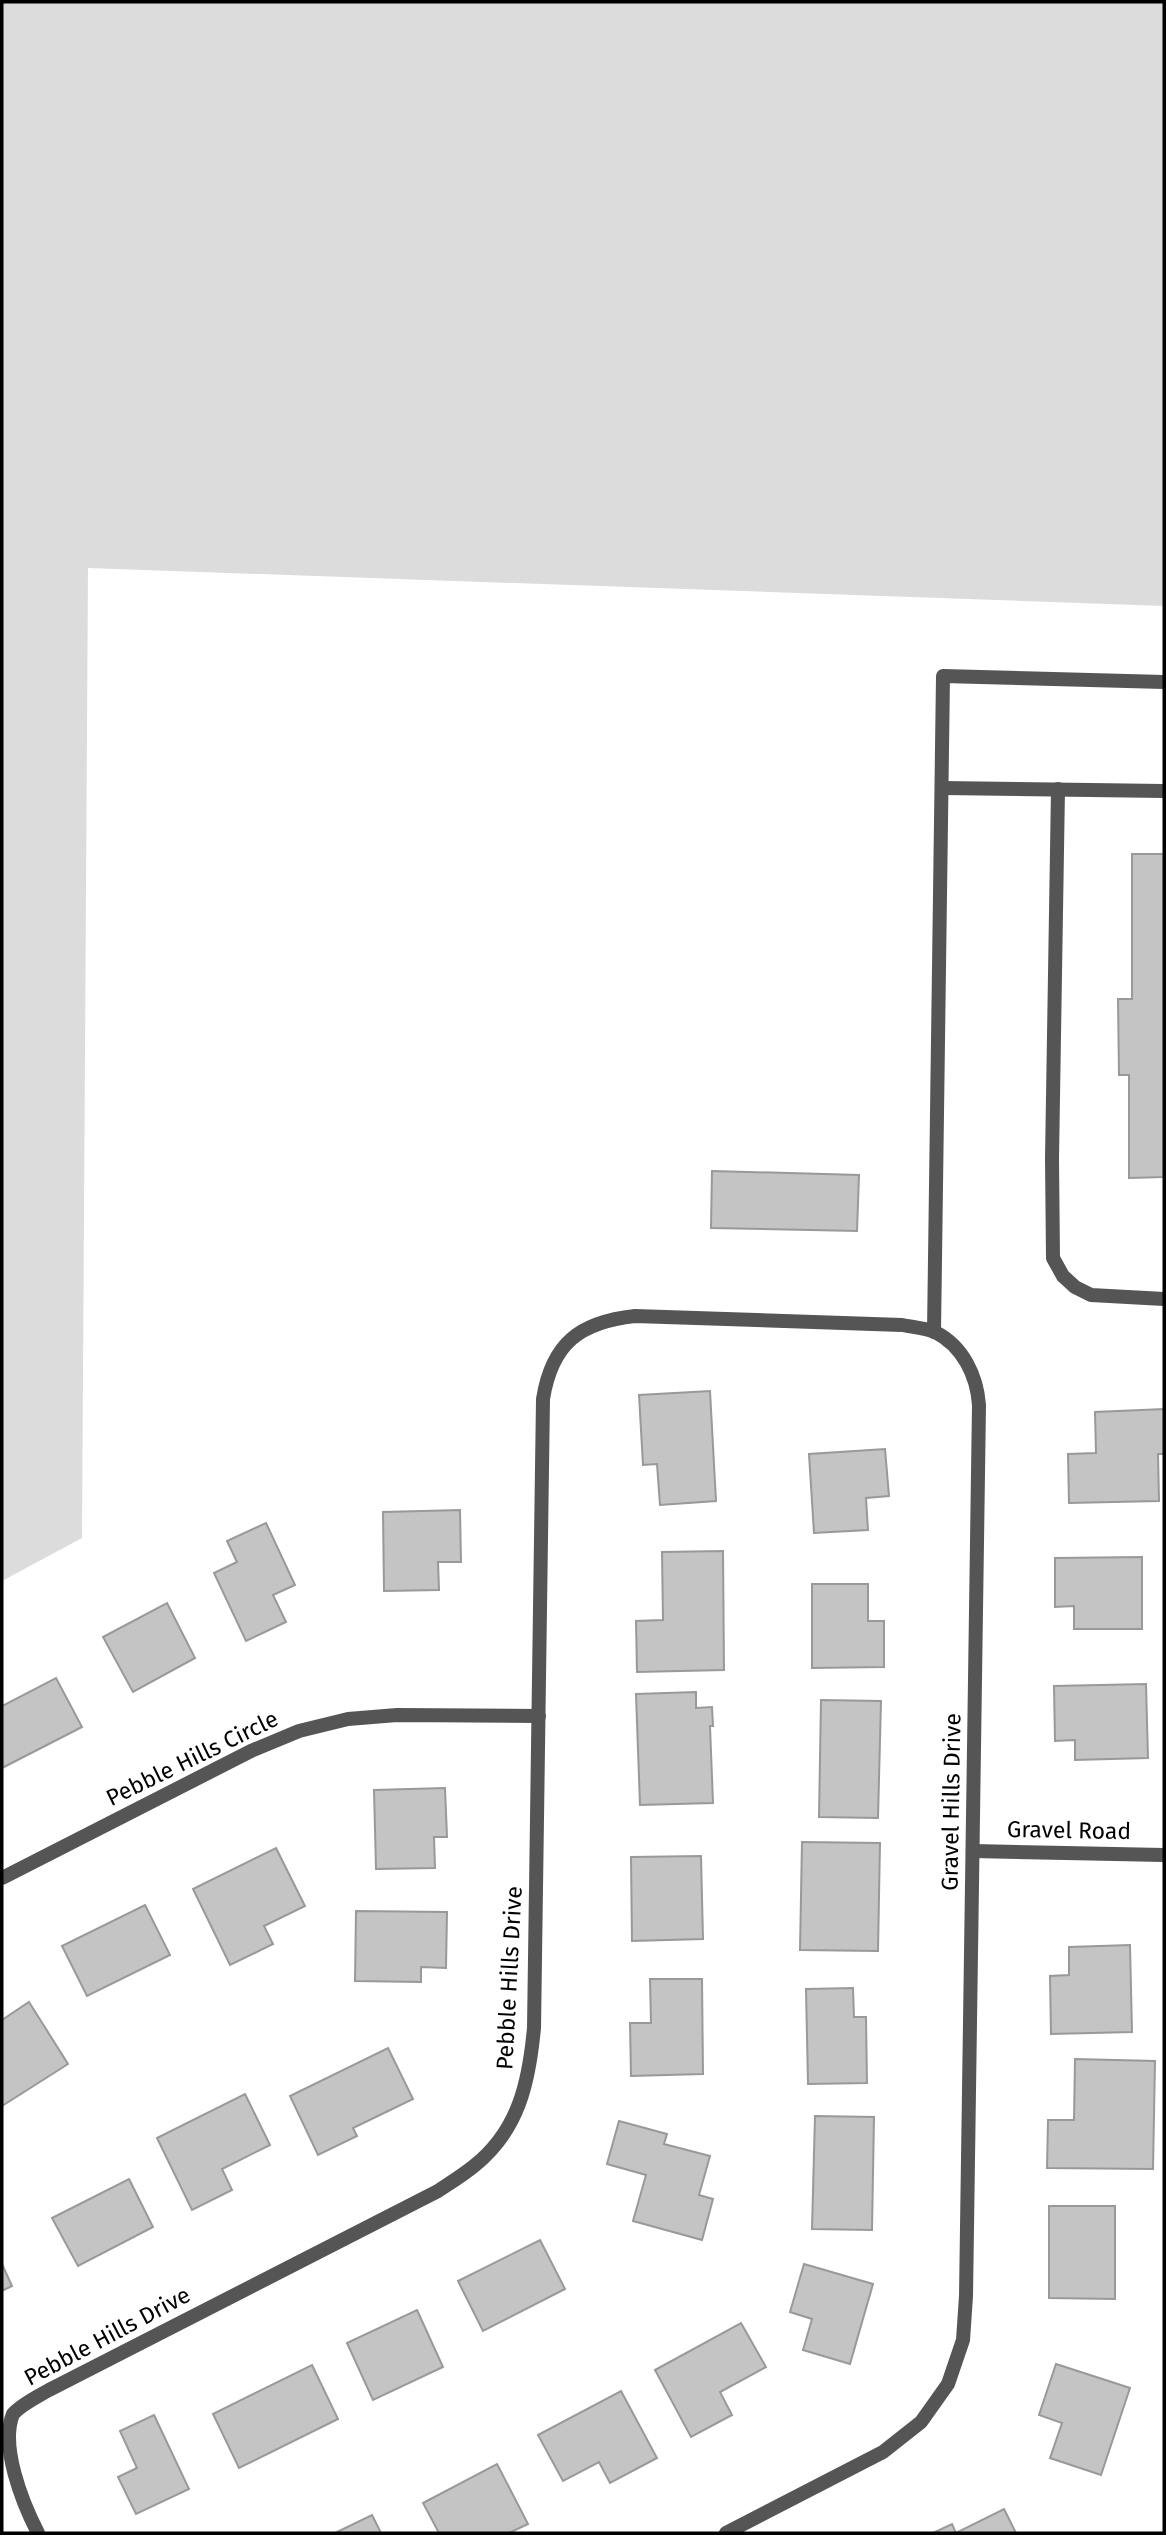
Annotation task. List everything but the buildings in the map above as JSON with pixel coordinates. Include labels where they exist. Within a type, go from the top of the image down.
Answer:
[{"type":"street","points":[[934,1332],[943,676],[1164,681]]},
{"type":"street","points":[[942,788],[1164,790]]},
{"type":"street","points":[[1058,789],[1053,1258],[1063,1276],[1075,1287],[1091,1295],[1164,1299]]},
{"type":"street","name":"Gravel Hills Drive","points":[[571,1338],[590,1325],[635,1317],[902,1325],[934,1332],[954,1347],[970,1366],[978,1386],[974,1851],[963,2340],[948,2384],[921,2422],[883,2452],[726,2533]]},
{"type":"street","name":"Pebble Hills Drive","points":[[38,2533],[8,2475],[2,2454],[2,2434],[12,2415],[49,2390],[438,2191],[476,2165],[504,2134],[523,2097],[534,2028],[543,1399],[547,1376],[556,1355],[571,1338]]},
{"type":"street","name":"Pebble Hills Circle","points":[[2,1878],[251,1751],[299,1731],[348,1719],[397,1715],[539,1716]]},
{"type":"street","name":"Gravel Road","points":[[974,1851],[1164,1855]]},
{"type":"shaded area","points":[[2,2],[1164,2],[1164,606],[88,568],[82,1538],[2,1581]]}]
